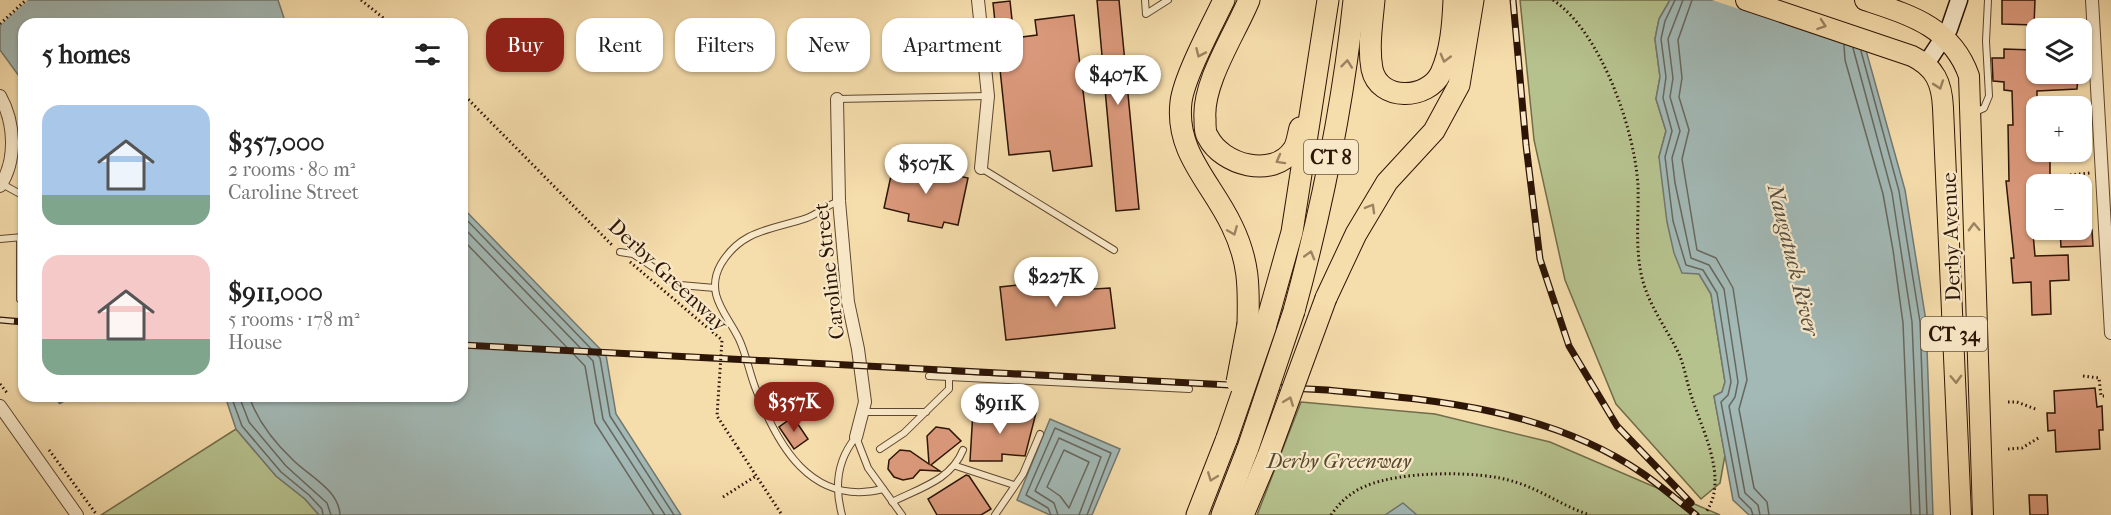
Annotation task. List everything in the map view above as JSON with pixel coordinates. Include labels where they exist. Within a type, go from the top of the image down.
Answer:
[{"type":"highway","points":[[1197,515],[1227,438],[1257,326],[1249,275],[1232,225],[1193,165],[1182,137],[1181,100],[1224,0]]},
{"type":"highway","points":[[1249,0],[1210,83],[1204,117],[1207,137],[1223,155],[1244,165],[1264,166],[1281,162],[1294,150],[1318,70]]},
{"type":"highway","name":"CT 8","points":[[1257,326],[1292,232],[1328,0]]},
{"type":"highway","name":"CT 8","points":[[1222,515],[1248,448],[1294,311],[1318,224],[1345,83],[1354,0]]},
{"type":"highway","points":[[1374,0],[1372,71],[1383,87],[1403,94],[1425,89],[1440,75],[1449,42],[1454,0]]},
{"type":"highway","points":[[1243,515],[1268,456],[1326,298],[1356,234],[1387,182],[1434,130],[1459,85],[1473,0]]},
{"type":"highway","points":[[1746,0],[1896,50],[1926,64]]},
{"type":"highway","name":"CT 34","points":[[1867,1],[1914,17],[1945,36]]},
{"type":"highway","name":"Derby Avenue","points":[[1945,36],[1959,54],[1969,76],[1983,515]]},
{"type":"highway","name":"Derby Avenue","points":[[1926,64],[1937,78],[1941,89],[1953,286],[1961,515]]},
{"type":"highway","points":[[1953,286],[1977,286]]},
{"type":"main road","points":[[1926,64],[1945,36],[1959,0]]},
{"type":"street","points":[[978,0],[988,96],[981,168]]},
{"type":"street","points":[[2092,0],[2111,333]]},
{"type":"street","points":[[0,96],[12,132],[11,161],[1,185]]},
{"type":"street","name":"Caroline Street","points":[[837,99],[839,201],[848,302],[864,391],[863,412],[856,437]]},
{"type":"street","points":[[0,406],[77,515]]},
{"type":"lane","points":[[1145,0],[1146,14],[1168,0]]},
{"type":"lane","points":[[1970,115],[1984,108],[1989,96],[1986,41],[1988,0]]},
{"type":"lane","points":[[837,99],[988,96]]},
{"type":"lane","points":[[981,168],[1114,250]]},
{"type":"lane","points":[[1,185],[18,193]]},
{"type":"lane","points":[[839,201],[828,205],[810,217],[755,232],[744,239],[732,249],[720,266],[714,288],[718,304],[738,337],[755,387],[772,426],[798,464],[817,482],[838,492],[860,494],[883,489]]},
{"type":"lane","points":[[0,239],[18,237]]},
{"type":"lane","points":[[620,252],[633,254],[680,285],[714,288]]},
{"type":"lane","points":[[929,376],[1189,389]]},
{"type":"lane","points":[[880,449],[904,434],[949,389],[949,377]]},
{"type":"lane","points":[[863,412],[926,412]]},
{"type":"lane","points":[[995,515],[1023,474],[1040,434]]},
{"type":"lane","points":[[842,515],[837,479],[844,451],[856,437],[868,468],[902,515]]},
{"type":"lane","points":[[892,502],[938,479],[956,466],[963,450]]},
{"type":"lane","points":[[956,466],[1014,485]]},
{"type":"path","points":[[0,24],[26,0]]},
{"type":"path","points":[[361,0],[384,18]]},
{"type":"path","points":[[1553,0],[1578,22],[1590,40],[1617,98],[1636,169],[1638,247],[1644,285],[1679,355],[1713,463],[1713,493],[1706,512]]},
{"type":"path","name":"Derby Greenway","points":[[468,99],[630,262],[722,340],[717,416],[782,515]]},
{"type":"path","points":[[2083,376],[2099,378],[2101,396],[2104,396]]},
{"type":"path","points":[[2008,402],[2017,402],[2038,410]]},
{"type":"path","points":[[2008,449],[2022,448],[2040,437]]},
{"type":"path","points":[[723,497],[756,476]]},
{"type":"path","points":[[1331,515],[1350,495],[1383,480],[1431,476],[1477,476],[1515,481],[1590,515]]},
{"type":"green space","points":[[1520,0],[1670,0],[1659,19],[1655,39],[1660,77],[1656,99],[1666,131],[1659,157],[1699,274],[1711,294],[1725,382],[1722,392],[1714,396],[1725,455],[1720,483],[1701,499],[1616,404],[1565,280],[1534,140]]},
{"type":"green space","name":"Derby Greenway","points":[[1301,402],[1435,414],[1550,442],[1720,515],[1257,515]]},
{"type":"green space","points":[[236,429],[276,476],[305,499],[319,515],[101,515]]},
{"type":"water","points":[[0,0],[278,0],[284,18],[18,18],[18,75],[0,50]]},
{"type":"water","name":"Naugatuck River","points":[[1670,0],[1866,0],[1867,54],[1905,190],[1926,321],[1933,515],[1749,515],[1733,500],[1714,396],[1722,392],[1725,382],[1711,294],[1699,274],[1682,273],[1674,253],[1667,222],[1659,157],[1666,131],[1656,99],[1660,77],[1655,39],[1659,19]]},
{"type":"water","points":[[468,213],[606,355],[616,414],[681,515],[319,515],[305,499],[276,476],[236,429],[227,402],[468,402]]},
{"type":"water","points":[[1050,419],[1120,449],[1092,515],[1050,515],[1017,500]]},
{"type":"water","points":[[1403,503],[1417,515],[1385,515]]},
{"type":"pier","points":[[0,0],[28,0],[0,25]]},
{"type":"pier","points":[[1712,0],[1869,0],[1870,53]]},
{"type":"building","points":[[1097,0],[1119,0],[1139,209],[1116,211]]},
{"type":"building","points":[[2002,0],[2035,0],[2034,18],[2026,18],[2026,25],[2002,24]]},
{"type":"building","points":[[1010,1],[1012,18],[995,18],[993,3]]},
{"type":"building","points":[[1074,15],[1092,166],[1053,171],[1050,151],[1009,155],[1000,72],[1023,72],[1023,37],[1037,35],[1035,20]]},
{"type":"building","points":[[2004,49],[2026,50],[2026,84],[2077,84],[2077,89],[2037,91],[2037,96],[2026,96],[2026,162],[2050,162],[2050,174],[2026,174],[2026,240],[2034,240],[2035,256],[2068,255],[2069,280],[2050,281],[2051,314],[2032,315],[2031,282],[2013,283],[2011,258],[2014,258],[2006,181],[2009,181],[2008,125],[2013,125],[2012,91],[2004,90],[2004,82],[1993,81],[1992,58],[2004,58]]},
{"type":"building","points":[[894,162],[968,178],[958,225],[944,222],[942,228],[908,221],[909,214],[884,208]]},
{"type":"building","points":[[2092,230],[2093,246],[2061,247],[2061,240],[2092,240]]},
{"type":"building","points":[[1092,277],[1094,289],[1110,288],[1115,328],[1006,340],[1000,287]]},
{"type":"building","points":[[2095,388],[2097,407],[2102,406],[2103,430],[2099,430],[2100,449],[2056,452],[2055,430],[2048,431],[2047,413],[2055,413],[2054,391]]},
{"type":"building","points":[[973,411],[1036,413],[1025,456],[1002,454],[1002,461],[970,461]]},
{"type":"building","points":[[793,417],[808,439],[794,449],[779,427]]},
{"type":"building","points":[[936,427],[949,429],[961,441],[931,465],[940,471],[920,470],[913,478],[903,480],[894,477],[888,469],[889,460],[900,450],[910,451],[929,464],[927,436]]},
{"type":"building","points":[[966,475],[969,476],[991,509],[981,515],[937,515],[928,499]]},
{"type":"building","points":[[2029,495],[2047,495],[2048,515],[2030,515]]},
{"type":"railway","points":[[1513,0],[1526,145],[1540,259],[1569,346],[1617,426],[1691,503]]},
{"type":"railway","points":[[0,320],[18,322]]},
{"type":"railway","points":[[468,345],[1327,390],[1409,398],[1490,411],[1568,434],[1606,451],[1642,473],[1696,515]]}]
